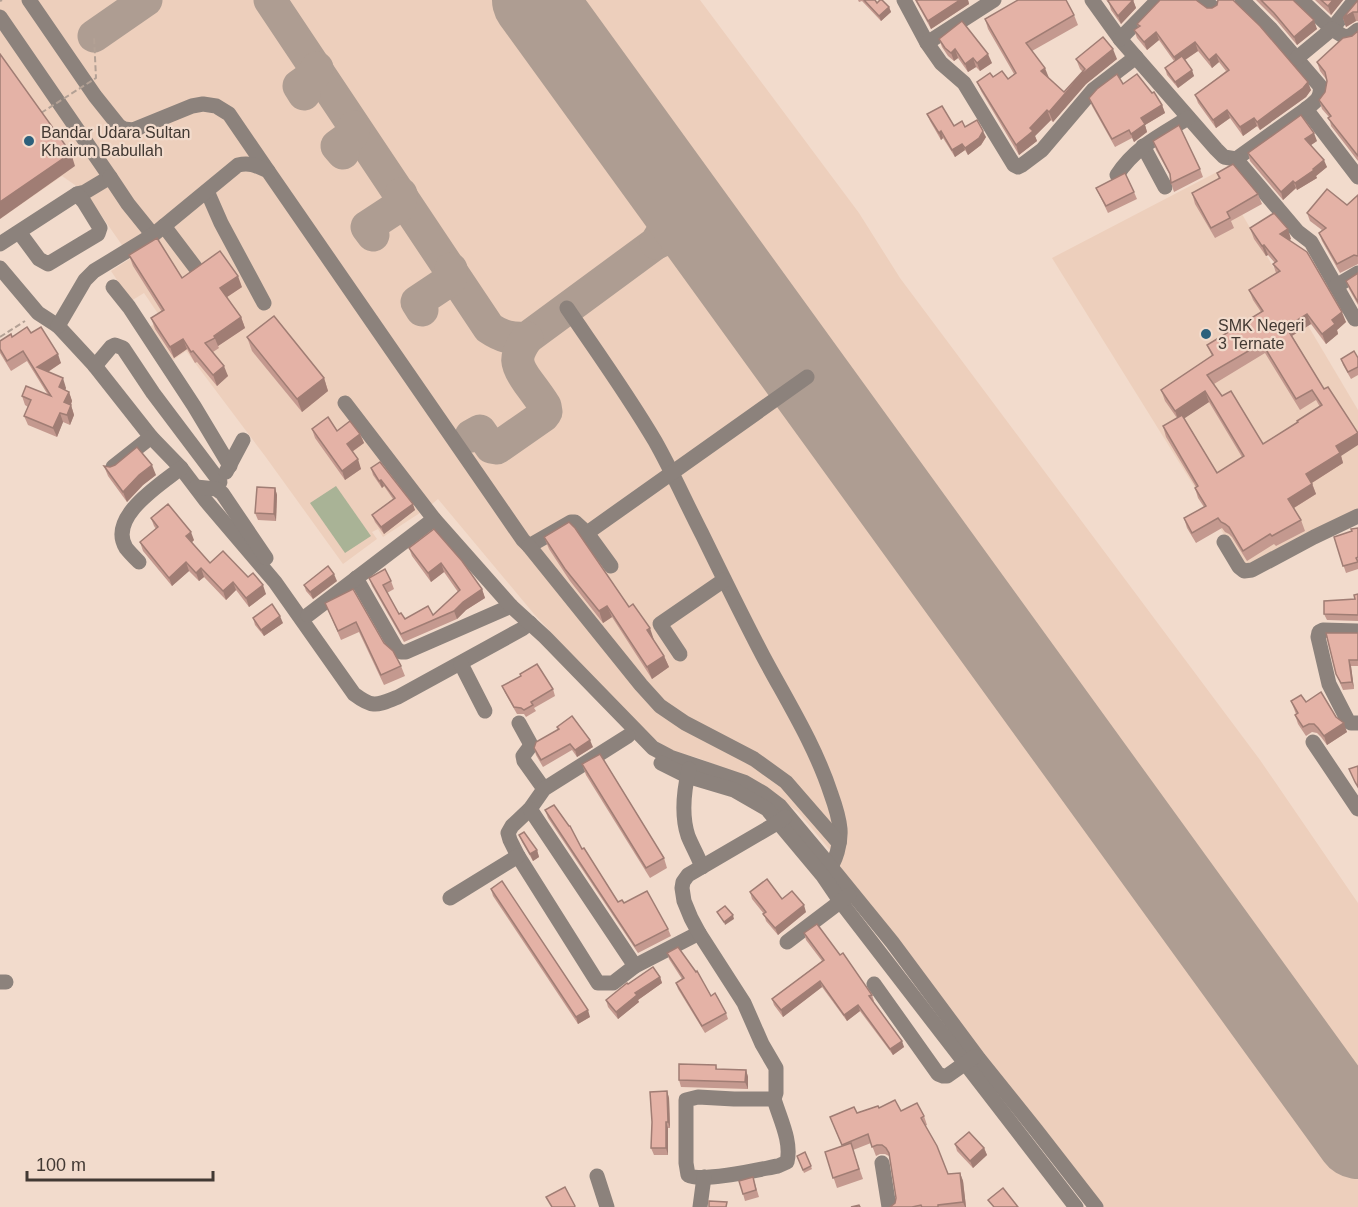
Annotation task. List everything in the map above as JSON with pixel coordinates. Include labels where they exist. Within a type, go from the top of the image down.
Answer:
[{"type":"street","points":[[29,0],[95,96],[124,129],[133,130],[192,106],[203,104],[216,106],[229,114],[529,546],[641,685],[660,706],[685,723],[754,759],[786,782],[839,843]]},
{"type":"street","points":[[904,0],[927,43],[941,63],[964,83],[1014,165],[1018,166],[1042,150],[1093,90],[1136,57]]},
{"type":"street","points":[[927,43],[994,0]]},
{"type":"street","points":[[1092,0],[1120,39],[1216,149],[1224,157],[1236,159],[1298,232],[1311,242],[1355,319]]},
{"type":"street","points":[[1120,39],[1158,0]]},
{"type":"street","points":[[1236,159],[1318,100],[1321,93],[1320,86],[1297,58],[1242,0]]},
{"type":"street","points":[[1301,0],[1342,36],[1349,37],[1358,30]]},
{"type":"street","points":[[1297,58],[1332,29],[1355,0]]},
{"type":"street","points":[[0,17],[128,204],[195,267]]},
{"type":"street","points":[[1306,109],[1358,177]]},
{"type":"street","points":[[1117,176],[1124,165],[1143,146],[1188,118]]},
{"type":"street","points":[[1143,146],[1165,187]]},
{"type":"street","points":[[58,326],[84,280],[94,271],[159,231],[238,165],[253,164],[268,171]]},
{"type":"street","points":[[0,244],[77,194],[85,192],[110,177]]},
{"type":"street","points":[[207,191],[221,223],[264,303]]},
{"type":"street","points":[[19,232],[39,259],[48,264],[98,234],[99,226],[77,194]]},
{"type":"street","points":[[0,268],[38,313],[58,326],[95,366],[151,437],[181,468],[274,582],[354,694],[366,703],[380,704],[398,697],[461,664],[523,624]]},
{"type":"street","points":[[1336,286],[1358,273]]},
{"type":"street","points":[[113,287],[129,307],[194,406],[230,466]]},
{"type":"street","points":[[567,308],[654,440],[724,580],[810,740],[826,777],[835,804],[840,830],[839,843],[827,871]]},
{"type":"street","points":[[95,366],[115,345],[123,348],[218,485],[260,551],[308,615],[339,663],[358,688],[364,692],[381,696],[523,624]]},
{"type":"street","points":[[587,533],[807,377]]},
{"type":"street","points":[[345,403],[434,519],[511,606],[536,641],[628,736],[656,760],[744,782],[780,806],[783,819],[827,871],[971,1059],[1076,1207]]},
{"type":"street","points":[[112,467],[151,437]]},
{"type":"street","points":[[196,488],[218,485],[243,440]]},
{"type":"street","points":[[139,562],[125,546],[122,530],[125,519],[134,507],[181,468]]},
{"type":"street","points":[[1224,542],[1239,567],[1244,571],[1252,570],[1358,516]]},
{"type":"street","points":[[308,615],[434,519]]},
{"type":"street","points":[[529,546],[571,522],[575,522],[587,533],[611,566]]},
{"type":"street","points":[[356,578],[385,630],[401,652],[406,652],[511,606]]},
{"type":"street","points":[[680,654],[660,624],[724,580]]},
{"type":"street","points":[[523,624],[653,748],[689,770]]},
{"type":"street","points":[[1358,631],[1323,630],[1319,632],[1318,637],[1329,684],[1348,721],[1358,723]]},
{"type":"street","points":[[461,664],[485,711]]},
{"type":"street","points":[[519,723],[530,743],[524,754],[524,761],[544,789]]},
{"type":"street","points":[[628,736],[544,789],[530,809],[512,826],[508,833],[510,840],[598,983],[613,983],[635,966],[699,933]]},
{"type":"street","points":[[1313,742],[1358,809]]},
{"type":"street","points":[[689,770],[684,819],[688,835],[702,867]]},
{"type":"street","points":[[530,809],[635,966]]},
{"type":"street","points":[[774,1099],[698,1096],[687,1100],[686,1163],[688,1175],[704,1177],[748,1172],[778,1166],[787,1162],[789,1155],[774,1099],[776,1068],[762,1044],[744,1003],[691,918],[684,901],[682,888],[688,875],[783,819]]},
{"type":"street","points":[[450,898],[518,856]]},
{"type":"street","points":[[787,942],[846,897]]},
{"type":"street","points":[[874,984],[938,1074],[947,1076],[971,1059]]},
{"type":"street","points":[[971,1059],[1036,1130],[1095,1207]]},
{"type":"street","points":[[882,1163],[889,1207]]},
{"type":"street","points":[[597,1176],[607,1207]]},
{"type":"street","points":[[700,1207],[704,1177]]},
{"type":"path","points":[[39,115],[96,78],[94,36]]},
{"type":"path","points":[[0,337],[38,313]]},
{"type":"shaded area","points":[[0,0],[700,0],[859,213],[900,278],[1260,760],[1358,903],[1358,1207],[1102,1207],[841,868],[835,856],[798,812],[747,777],[698,758],[672,751],[648,735],[534,614],[438,499],[383,537],[378,529],[372,532],[377,539],[343,564],[186,351],[173,360],[150,327],[161,318],[144,293],[131,301],[111,271],[131,258],[85,192],[62,176],[0,219]]},
{"type":"shaded area","name":"SMK Negeri 3 Ternate","points":[[1217,172],[1358,410],[1358,516],[1248,573],[1052,258]]},
{"type":"green space","points":[[336,486],[371,536],[345,553],[310,503]]},
{"type":"building","points":[[864,0],[875,0],[877,3],[882,0],[889,7],[879,16]]},
{"type":"building","points":[[916,0],[960,0],[928,21]]},
{"type":"building","points":[[1018,0],[1066,0],[1074,15],[1026,43],[1045,68],[1041,71],[1064,92],[1085,69],[1076,59],[1103,37],[1113,49],[1082,74],[1049,112],[1047,110],[1030,128],[1033,131],[1016,145],[977,82],[990,73],[993,77],[1002,71],[1008,79],[1016,73],[985,19]]},
{"type":"building","points":[[1109,0],[1133,0],[1118,16]]},
{"type":"building","points":[[1160,0],[1196,0],[1207,8],[1212,8],[1217,5],[1218,0],[1233,0],[1260,26],[1308,82],[1257,122],[1254,118],[1240,127],[1227,110],[1213,120],[1195,95],[1229,70],[1216,54],[1209,60],[1195,42],[1174,57],[1156,32],[1144,42],[1134,30],[1140,26],[1137,24]]},
{"type":"building","points":[[1261,0],[1293,0],[1314,20],[1294,37]]},
{"type":"building","points":[[1321,0],[1333,0],[1328,6]]},
{"type":"building","points":[[1358,0],[1358,12],[1353,12],[1343,18]]},
{"type":"building","points":[[962,21],[988,54],[977,63],[973,58],[965,64],[955,49],[951,53],[939,39]]},
{"type":"building","points":[[1358,31],[1358,156],[1328,118],[1331,116],[1319,100],[1325,92],[1327,81],[1325,72],[1317,62],[1343,38],[1352,36]]},
{"type":"building","name":"Bandar Udara Sultan Khairun Babullah","points":[[0,54],[71,153],[0,202]]},
{"type":"building","points":[[1182,56],[1192,70],[1175,82],[1165,68]]},
{"type":"building","points":[[1117,74],[1123,84],[1137,74],[1152,93],[1154,92],[1162,105],[1141,118],[1145,124],[1131,134],[1129,130],[1112,139],[1089,98]]},
{"type":"building","points":[[942,106],[954,126],[962,121],[965,127],[977,120],[983,131],[979,138],[965,148],[962,144],[952,150],[941,131],[939,133],[927,114]]},
{"type":"building","points":[[1301,115],[1314,133],[1305,139],[1324,160],[1314,170],[1295,183],[1293,181],[1281,192],[1248,153]]},
{"type":"building","points":[[1179,125],[1200,169],[1171,183],[1170,174],[1153,141]]},
{"type":"building","points":[[1233,164],[1258,194],[1227,212],[1230,218],[1211,228],[1192,193],[1220,178],[1217,173]]},
{"type":"building","points":[[1125,173],[1134,192],[1106,206],[1096,188]]},
{"type":"building","points":[[1327,189],[1347,205],[1358,195],[1358,256],[1354,255],[1337,264],[1319,233],[1326,228],[1307,213]]},
{"type":"building","points":[[1274,213],[1288,229],[1280,234],[1307,252],[1342,312],[1332,320],[1335,324],[1322,334],[1307,314],[1286,327],[1324,389],[1328,387],[1358,433],[1336,446],[1340,453],[1306,474],[1312,484],[1288,499],[1301,520],[1272,536],[1270,534],[1243,551],[1229,527],[1218,518],[1192,533],[1184,518],[1206,506],[1195,488],[1198,486],[1163,426],[1182,415],[1217,473],[1244,456],[1205,391],[1175,411],[1161,390],[1213,355],[1207,345],[1263,311],[1249,290],[1280,271],[1273,264],[1277,261],[1264,245],[1262,246],[1250,228]],"holes":[[[1262,343],[1296,399],[1312,390],[1322,405],[1263,444],[1231,391],[1222,396],[1207,375]]]},
{"type":"building","points":[[157,238],[182,278],[220,251],[238,276],[220,288],[241,317],[214,336],[215,338],[205,343],[224,366],[213,375],[193,351],[191,352],[183,339],[170,347],[151,318],[164,310],[129,255]]},
{"type":"building","points":[[1358,273],[1358,302],[1346,281]]},
{"type":"building","points":[[274,316],[324,378],[297,399],[247,337]]},
{"type":"building","points":[[27,327],[31,333],[41,327],[58,354],[37,367],[63,378],[59,387],[69,392],[64,402],[71,405],[67,415],[60,413],[53,428],[24,416],[31,400],[22,396],[26,386],[51,396],[23,351],[7,361],[0,349],[0,341],[11,334],[12,337]]},
{"type":"building","points":[[1354,351],[1358,358],[1358,367],[1348,372],[1341,359]]},
{"type":"building","points":[[328,417],[337,431],[350,421],[360,434],[347,444],[358,459],[342,471],[312,429]]},
{"type":"building","points":[[137,447],[152,465],[123,492],[104,466],[115,465]]},
{"type":"building","points":[[380,462],[413,504],[381,527],[372,515],[395,498],[381,480],[379,481],[371,468]]},
{"type":"building","points":[[257,487],[275,488],[274,514],[255,513]]},
{"type":"building","points":[[168,504],[191,532],[186,536],[210,563],[223,551],[248,577],[253,573],[263,585],[246,598],[233,582],[223,591],[201,568],[196,573],[186,562],[169,578],[140,542],[158,527],[151,518]]},
{"type":"building","points":[[569,522],[629,607],[633,604],[650,628],[647,630],[664,656],[647,667],[607,606],[599,611],[565,569],[544,537]]},
{"type":"building","points":[[1358,528],[1358,557],[1356,558],[1358,562],[1343,566],[1334,537]]},
{"type":"building","points":[[434,529],[462,561],[482,589],[454,611],[401,634],[369,578],[385,569],[391,581],[383,585],[399,614],[401,613],[405,619],[428,606],[433,615],[460,590],[441,563],[428,573],[409,548]]},
{"type":"building","points":[[328,566],[334,574],[310,592],[304,585]]},
{"type":"building","points":[[353,589],[384,643],[393,651],[401,666],[381,675],[356,622],[338,631],[325,603]]},
{"type":"building","points":[[1358,594],[1358,615],[1324,614],[1324,601],[1355,599],[1354,595]]},
{"type":"building","points":[[272,604],[280,616],[261,630],[253,618]]},
{"type":"building","points":[[1326,633],[1358,633],[1358,660],[1349,660],[1352,682],[1341,683],[1336,674]]},
{"type":"building","points":[[537,664],[553,689],[531,702],[533,705],[524,710],[514,707],[502,686]]},
{"type":"building","points":[[1321,692],[1336,717],[1344,723],[1324,736],[1314,724],[1303,727],[1295,715],[1298,713],[1291,701],[1301,695],[1306,702]]},
{"type":"building","points":[[572,716],[590,740],[575,750],[570,744],[541,760],[534,748],[536,742],[559,729],[557,727]]},
{"type":"building","points":[[600,754],[664,858],[646,868],[582,764]]},
{"type":"building","points":[[1358,766],[1358,787],[1349,769]]},
{"type":"building","points":[[554,805],[618,902],[622,900],[624,903],[647,891],[668,929],[635,946],[545,810]]},
{"type":"building","points":[[524,832],[537,850],[530,854],[519,835]]},
{"type":"building","points":[[767,879],[782,899],[792,891],[804,905],[775,928],[763,914],[766,912],[750,892]]},
{"type":"building","points":[[502,881],[588,1010],[576,1017],[491,889]]},
{"type":"building","points":[[725,906],[733,915],[724,922],[717,912]]},
{"type":"building","points":[[817,924],[840,955],[843,953],[872,995],[869,996],[902,1041],[890,1049],[858,1005],[844,1015],[820,981],[781,1010],[772,999],[824,960],[804,933]]},
{"type":"building","points":[[678,947],[697,971],[711,996],[715,993],[726,1013],[702,1026],[676,983],[684,978],[667,953]]},
{"type":"building","points":[[653,967],[660,977],[635,993],[637,995],[616,1012],[606,1000],[627,983]]},
{"type":"building","points":[[679,1064],[716,1065],[716,1069],[746,1070],[745,1082],[679,1080]]},
{"type":"building","points":[[667,1091],[666,1148],[651,1148],[650,1092]]},
{"type":"building","points":[[895,1100],[901,1111],[917,1103],[924,1116],[921,1118],[937,1146],[948,1174],[960,1173],[963,1202],[938,1205],[938,1207],[922,1207],[921,1205],[890,1207],[895,1203],[896,1198],[889,1153],[886,1148],[882,1145],[872,1147],[868,1134],[842,1145],[830,1117],[854,1107],[857,1113],[878,1106],[879,1108]]},
{"type":"building","points":[[969,1132],[984,1148],[970,1161],[955,1144]]},
{"type":"building","points":[[851,1143],[859,1169],[833,1178],[825,1152]]},
{"type":"building","points":[[805,1152],[811,1166],[803,1170],[797,1156]]},
{"type":"building","points":[[753,1177],[756,1190],[743,1194],[739,1181]]},
{"type":"building","points":[[565,1187],[575,1206],[552,1207],[546,1197]]},
{"type":"building","points":[[1003,1188],[1018,1207],[994,1207],[988,1200]]},
{"type":"building","points":[[709,1201],[727,1202],[726,1207],[709,1207]]},
{"type":"taxiway","points":[[94,36],[146,0]]},
{"type":"taxiway","points":[[270,0],[489,328],[498,334],[512,338],[527,338],[656,243],[670,214],[667,183]]},
{"type":"taxiway","points":[[304,94],[299,86],[313,76],[317,68]]},
{"type":"taxiway","points":[[343,153],[337,146],[352,135],[354,127]]},
{"type":"taxiway","points":[[373,235],[367,227],[399,206],[401,194]]},
{"type":"taxiway","points":[[656,243],[678,237],[699,241],[713,247]]},
{"type":"taxiway","points":[[422,310],[417,302],[450,280],[451,269]]},
{"type":"taxiway","points":[[471,436],[480,431],[491,447],[497,448],[546,412],[545,406],[519,365],[518,356],[527,338]]},
{"type":"runway","points":[[534,0],[1358,1137]]},
{"type":"place","name":"Bandar Udara Sultan Khairun Babullah","points":[[29,141]]},
{"type":"place","name":"SMK Negeri 3 Ternate","points":[[1206,334]]}]
